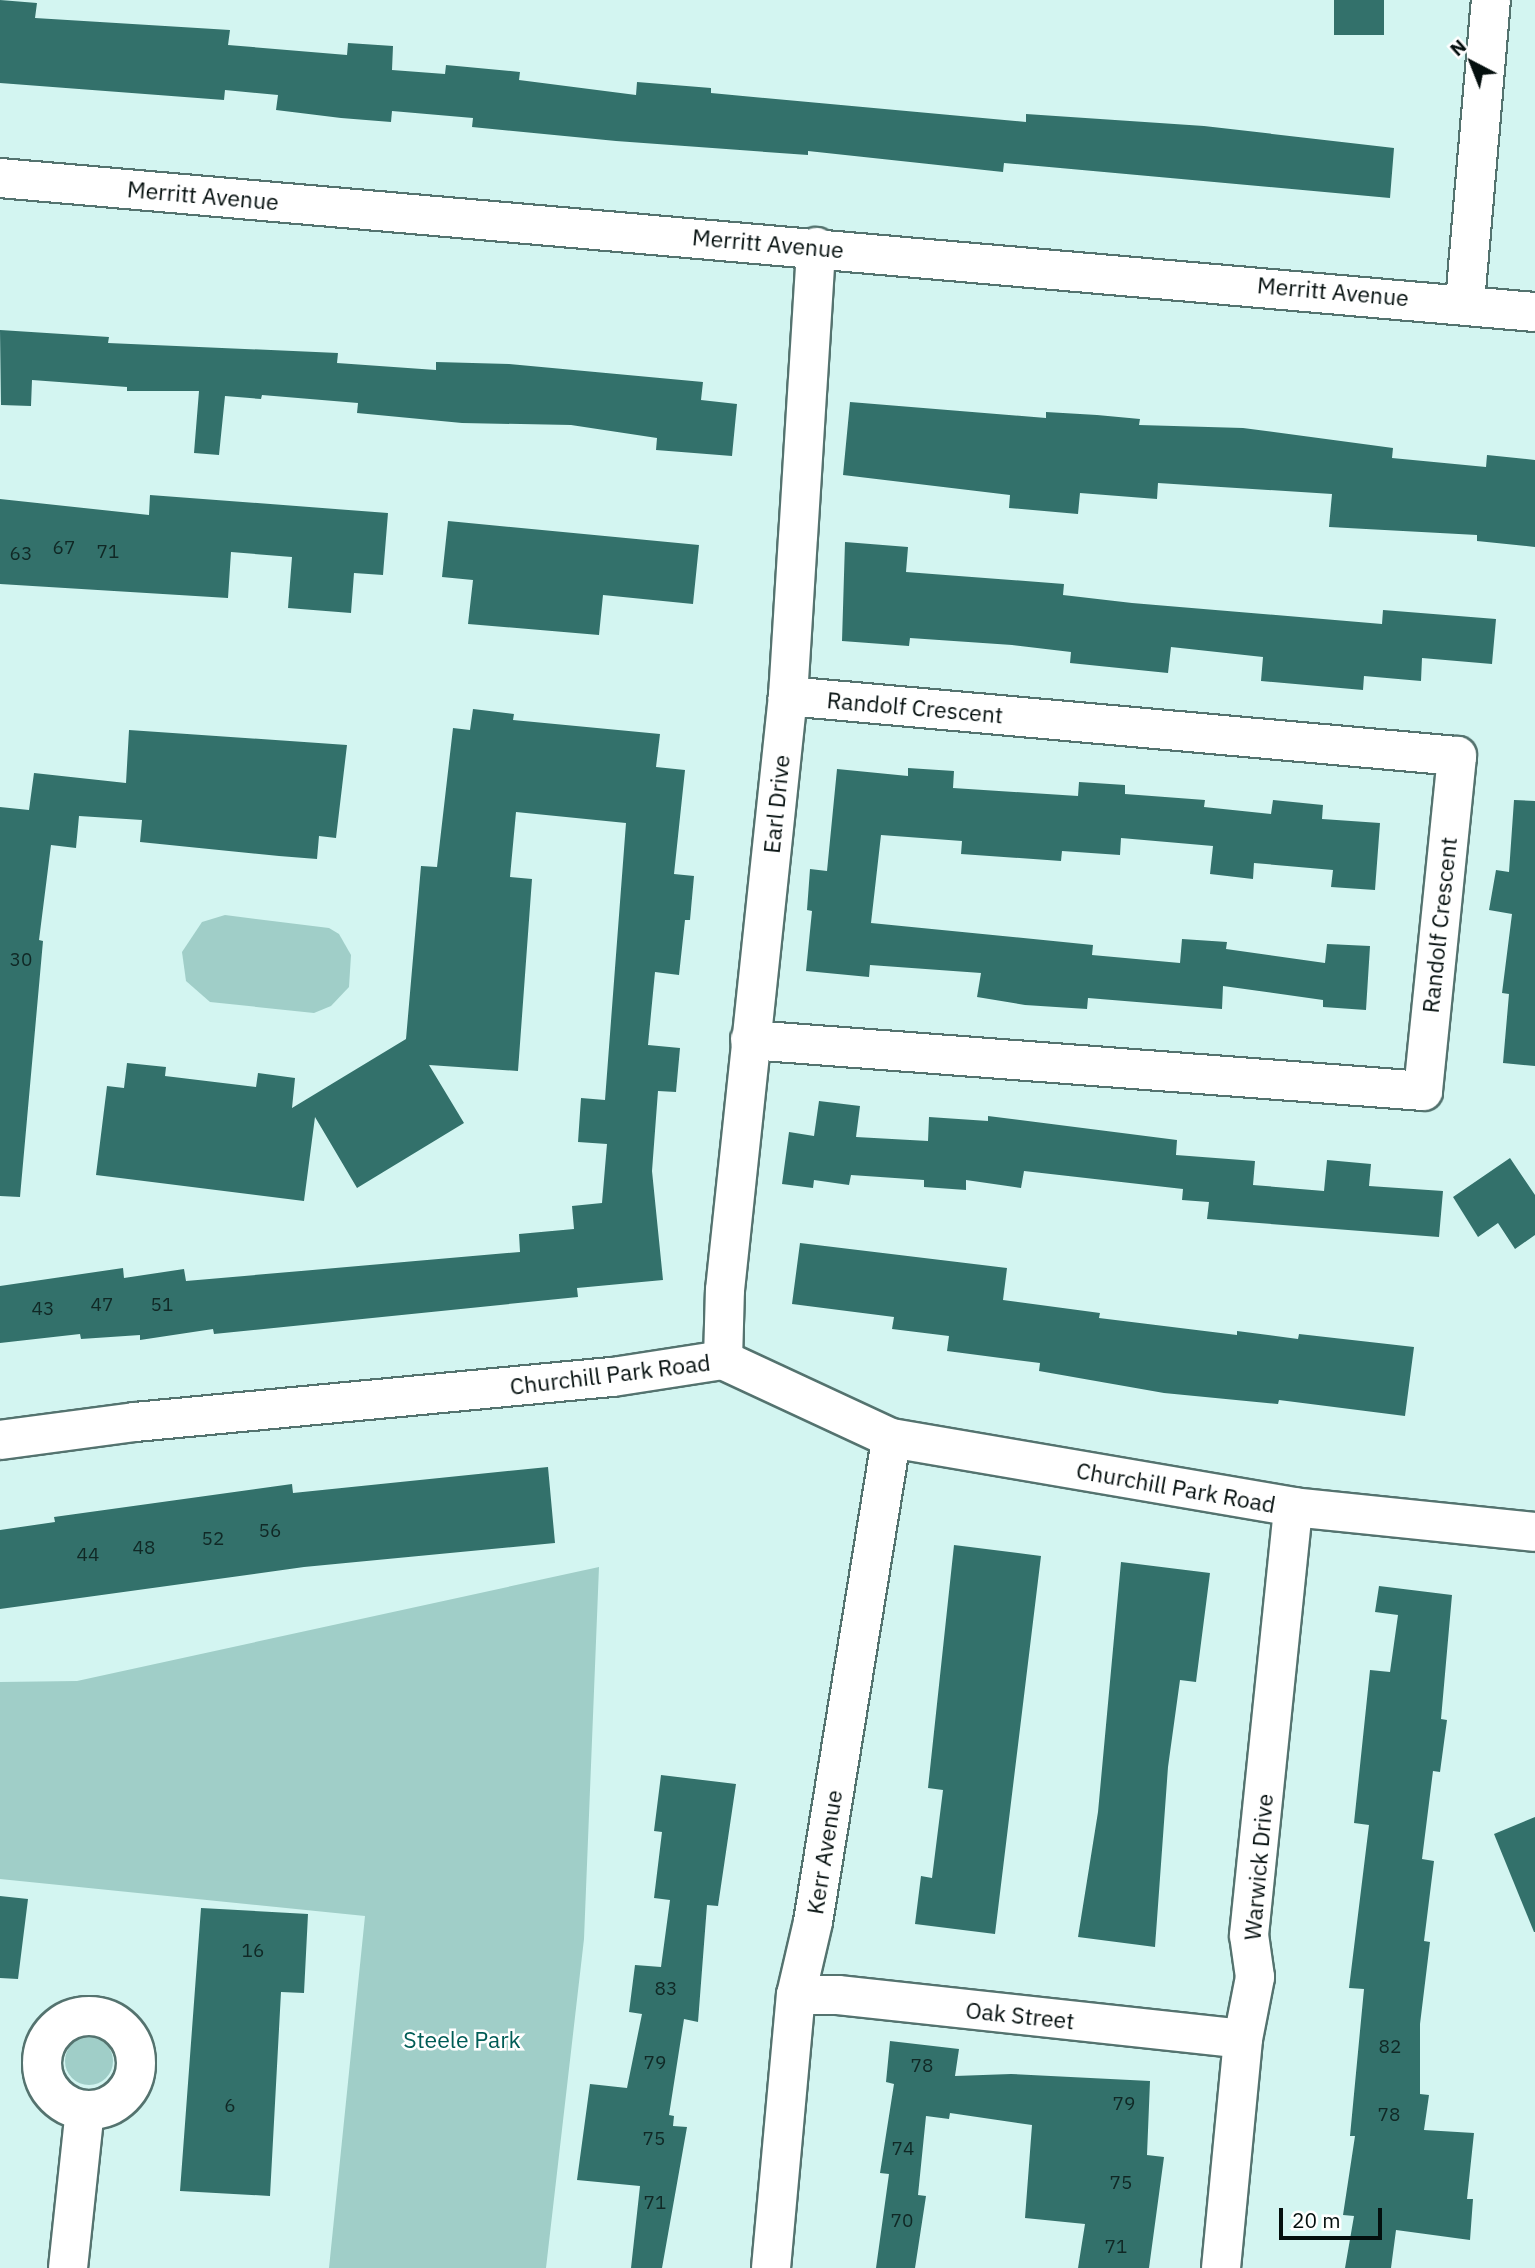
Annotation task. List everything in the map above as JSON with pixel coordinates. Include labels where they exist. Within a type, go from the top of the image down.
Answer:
[{"type":"street","points":[[1465,302],[1491,0]]},
{"type":"street","name":"Merritt Avenue","points":[[0,178],[1465,302],[1535,312]]},
{"type":"street","name":"Earl Drive","points":[[723,1360],[725,1290],[789,696],[816,247]]},
{"type":"street","name":"Randolf Crescent","points":[[750,1040],[1423,1091],[1457,756],[789,696]]},
{"type":"street","name":"Churchill Park Road","points":[[0,1440],[135,1422],[613,1377],[723,1360],[891,1438],[1293,1507],[1535,1532]]},
{"type":"street","name":"Kerr Avenue","points":[[771,2268],[796,1995],[813,1922],[891,1438]]},
{"type":"street","name":"Warwick Drive","points":[[1221,2268],[1243,2039],[1255,1977],[1249,1935],[1293,1507]]},
{"type":"street","name":"Oak Street","points":[[796,1995],[838,1995],[1243,2039]]},
{"type":"street","points":[[68,2268],[85,2110]]},
{"type":"green space","points":[[225,915],[329,928],[339,934],[351,955],[349,987],[331,1006],[314,1013],[210,1002],[186,981],[182,952],[202,922]]},
{"type":"green space","name":"Steele Park","points":[[599,1567],[584,1939],[546,2268],[329,2268],[365,1916],[0,1879],[0,1682],[77,1681]]},
{"type":"green space","points":[[89,2037],[106,2044],[113,2061],[106,2078],[89,2085],[72,2078],[65,2061],[72,2044]]},
{"type":"building","points":[[0,0],[37,3],[35,18],[230,30],[228,45],[347,55],[348,43],[393,46],[392,70],[445,74],[446,65],[520,72],[519,80],[636,95],[637,82],[711,88],[711,93],[1026,122],[1026,114],[1204,126],[1394,148],[1390,198],[1004,163],[1003,172],[808,151],[808,155],[616,141],[472,127],[473,118],[392,111],[391,122],[341,118],[276,110],[278,95],[225,90],[224,100],[0,83]]},
{"type":"building","points":[[1334,0],[1384,0],[1384,35],[1334,35]]},
{"type":"building","points":[[0,330],[109,337],[108,343],[338,353],[337,363],[436,370],[436,362],[509,364],[703,382],[701,400],[737,404],[732,456],[656,450],[657,438],[571,425],[462,423],[357,413],[358,403],[262,395],[261,399],[225,396],[219,455],[194,453],[199,391],[127,391],[127,387],[32,380],[31,406],[1,405]]},
{"type":"building","points":[[850,402],[1046,418],[1046,412],[1097,415],[1140,419],[1139,425],[1243,428],[1393,448],[1392,458],[1486,467],[1487,455],[1535,460],[1535,547],[1477,541],[1477,535],[1329,527],[1332,494],[1158,483],[1157,499],[1080,493],[1078,514],[1009,508],[1010,495],[843,475]]},
{"type":"building","points":[[150,495],[388,513],[383,575],[354,573],[351,613],[288,608],[292,557],[231,552],[228,598],[0,584],[0,499],[149,515]]},
{"type":"building","points":[[448,521],[699,545],[693,604],[603,595],[599,635],[468,624],[473,580],[442,577]]},
{"type":"building","points":[[845,542],[908,547],[906,572],[1064,584],[1063,595],[1382,624],[1383,610],[1496,619],[1492,664],[1422,658],[1421,681],[1364,676],[1363,690],[1261,681],[1263,657],[1171,647],[1168,673],[1070,663],[1071,652],[1012,645],[910,638],[909,646],[842,641]]},
{"type":"building","points":[[473,709],[514,714],[513,720],[660,734],[656,767],[685,770],[674,874],[694,876],[690,920],[685,920],[679,975],[655,972],[648,1045],[680,1048],[676,1092],[658,1091],[652,1171],[663,1280],[577,1288],[578,1297],[214,1334],[213,1329],[140,1340],[140,1335],[81,1339],[80,1334],[0,1343],[0,1286],[123,1268],[124,1278],[184,1269],[186,1281],[520,1252],[519,1234],[574,1229],[572,1206],[602,1203],[607,1144],[578,1142],[581,1098],[605,1100],[626,823],[516,812],[510,877],[532,879],[518,1071],[429,1065],[464,1123],[357,1188],[315,1117],[304,1201],[96,1175],[107,1086],[124,1088],[127,1063],[166,1067],[165,1076],[256,1087],[258,1073],[295,1078],[292,1108],[406,1039],[421,866],[437,867],[453,728],[470,730]]},
{"type":"building","points":[[129,730],[347,745],[336,838],[319,836],[317,859],[279,856],[140,842],[142,820],[79,816],[76,848],[51,845],[39,940],[43,941],[20,1197],[0,1196],[0,807],[29,810],[34,773],[126,783]]},
{"type":"building","points":[[908,768],[954,771],[953,788],[1078,796],[1079,782],[1125,785],[1125,794],[1205,800],[1204,807],[1271,814],[1273,800],[1323,805],[1322,819],[1380,823],[1375,890],[1331,887],[1333,870],[1254,863],[1253,879],[1210,874],[1213,846],[1121,838],[1120,855],[1062,851],[1061,861],[961,854],[962,841],[881,835],[871,923],[1093,945],[1092,955],[1180,963],[1182,939],[1227,942],[1226,949],[1325,963],[1327,944],[1370,946],[1366,1010],[1323,1007],[1323,1000],[1223,986],[1222,1009],[1088,998],[1087,1009],[1025,1005],[977,997],[981,973],[870,965],[869,977],[806,971],[812,911],[807,910],[810,869],[827,871],[837,769],[908,776]]},
{"type":"building","points":[[1514,800],[1535,801],[1535,1066],[1503,1063],[1509,994],[1502,993],[1512,914],[1489,910],[1496,870],[1509,872]]},
{"type":"building","points":[[819,1101],[860,1106],[856,1137],[928,1141],[929,1117],[988,1121],[988,1116],[1177,1140],[1176,1155],[1255,1161],[1253,1185],[1324,1191],[1327,1160],[1371,1164],[1369,1186],[1443,1191],[1439,1237],[1207,1219],[1209,1202],[1182,1200],[1183,1189],[1024,1171],[1021,1188],[966,1180],[966,1190],[924,1187],[924,1180],[851,1175],[849,1185],[814,1180],[813,1188],[782,1184],[789,1132],[814,1136]]},
{"type":"building","points":[[1510,1158],[1535,1195],[1535,1235],[1515,1249],[1498,1223],[1478,1237],[1453,1197]]},
{"type":"building","points":[[800,1243],[1007,1268],[1003,1300],[1100,1313],[1099,1318],[1237,1335],[1237,1331],[1298,1339],[1299,1334],[1414,1347],[1405,1416],[1279,1400],[1278,1404],[1164,1393],[1039,1371],[1040,1363],[947,1351],[949,1336],[892,1329],[894,1317],[792,1304]]},
{"type":"building","points":[[548,1467],[555,1543],[304,1567],[0,1609],[0,1530],[55,1522],[54,1517],[292,1484],[293,1493]]},
{"type":"building","points":[[954,1545],[1041,1556],[995,1934],[915,1924],[921,1876],[932,1878],[943,1790],[928,1788]]},
{"type":"building","points":[[1121,1562],[1210,1573],[1196,1682],[1180,1680],[1168,1767],[1155,1947],[1078,1937],[1098,1812]]},
{"type":"building","points":[[1379,1586],[1452,1595],[1441,1719],[1447,1720],[1440,1772],[1433,1771],[1422,1859],[1434,1861],[1424,1941],[1430,1942],[1420,2024],[1420,2094],[1429,2095],[1424,2130],[1474,2133],[1467,2199],[1473,2199],[1470,2240],[1396,2230],[1391,2268],[1345,2268],[1354,2216],[1343,2215],[1355,2136],[1350,2136],[1364,1989],[1349,1988],[1369,1825],[1354,1823],[1370,1670],[1390,1672],[1398,1615],[1375,1612]]},
{"type":"building","points":[[661,1775],[736,1784],[718,1906],[707,1905],[698,2022],[684,2019],[669,2115],[674,2116],[673,2126],[687,2127],[662,2268],[631,2268],[640,2186],[577,2180],[590,2084],[627,2088],[642,2014],[629,2012],[635,1965],[661,1967],[670,1900],[654,1898],[662,1832],[654,1831]]},
{"type":"building","points":[[1535,1817],[1535,1932],[1534,1932],[1494,1834]]},
{"type":"building","points":[[0,1896],[28,1899],[18,1979],[0,1978]]},
{"type":"building","points":[[201,1908],[308,1914],[304,1993],[281,1992],[270,2196],[180,2191]]},
{"type":"building","points":[[890,2041],[959,2049],[955,2076],[1011,2074],[1150,2081],[1147,2155],[1164,2157],[1149,2268],[1078,2268],[1085,2224],[1025,2218],[1032,2125],[950,2113],[949,2119],[926,2116],[918,2195],[926,2196],[915,2268],[876,2268],[889,2174],[880,2173],[894,2084],[886,2082]]}]
